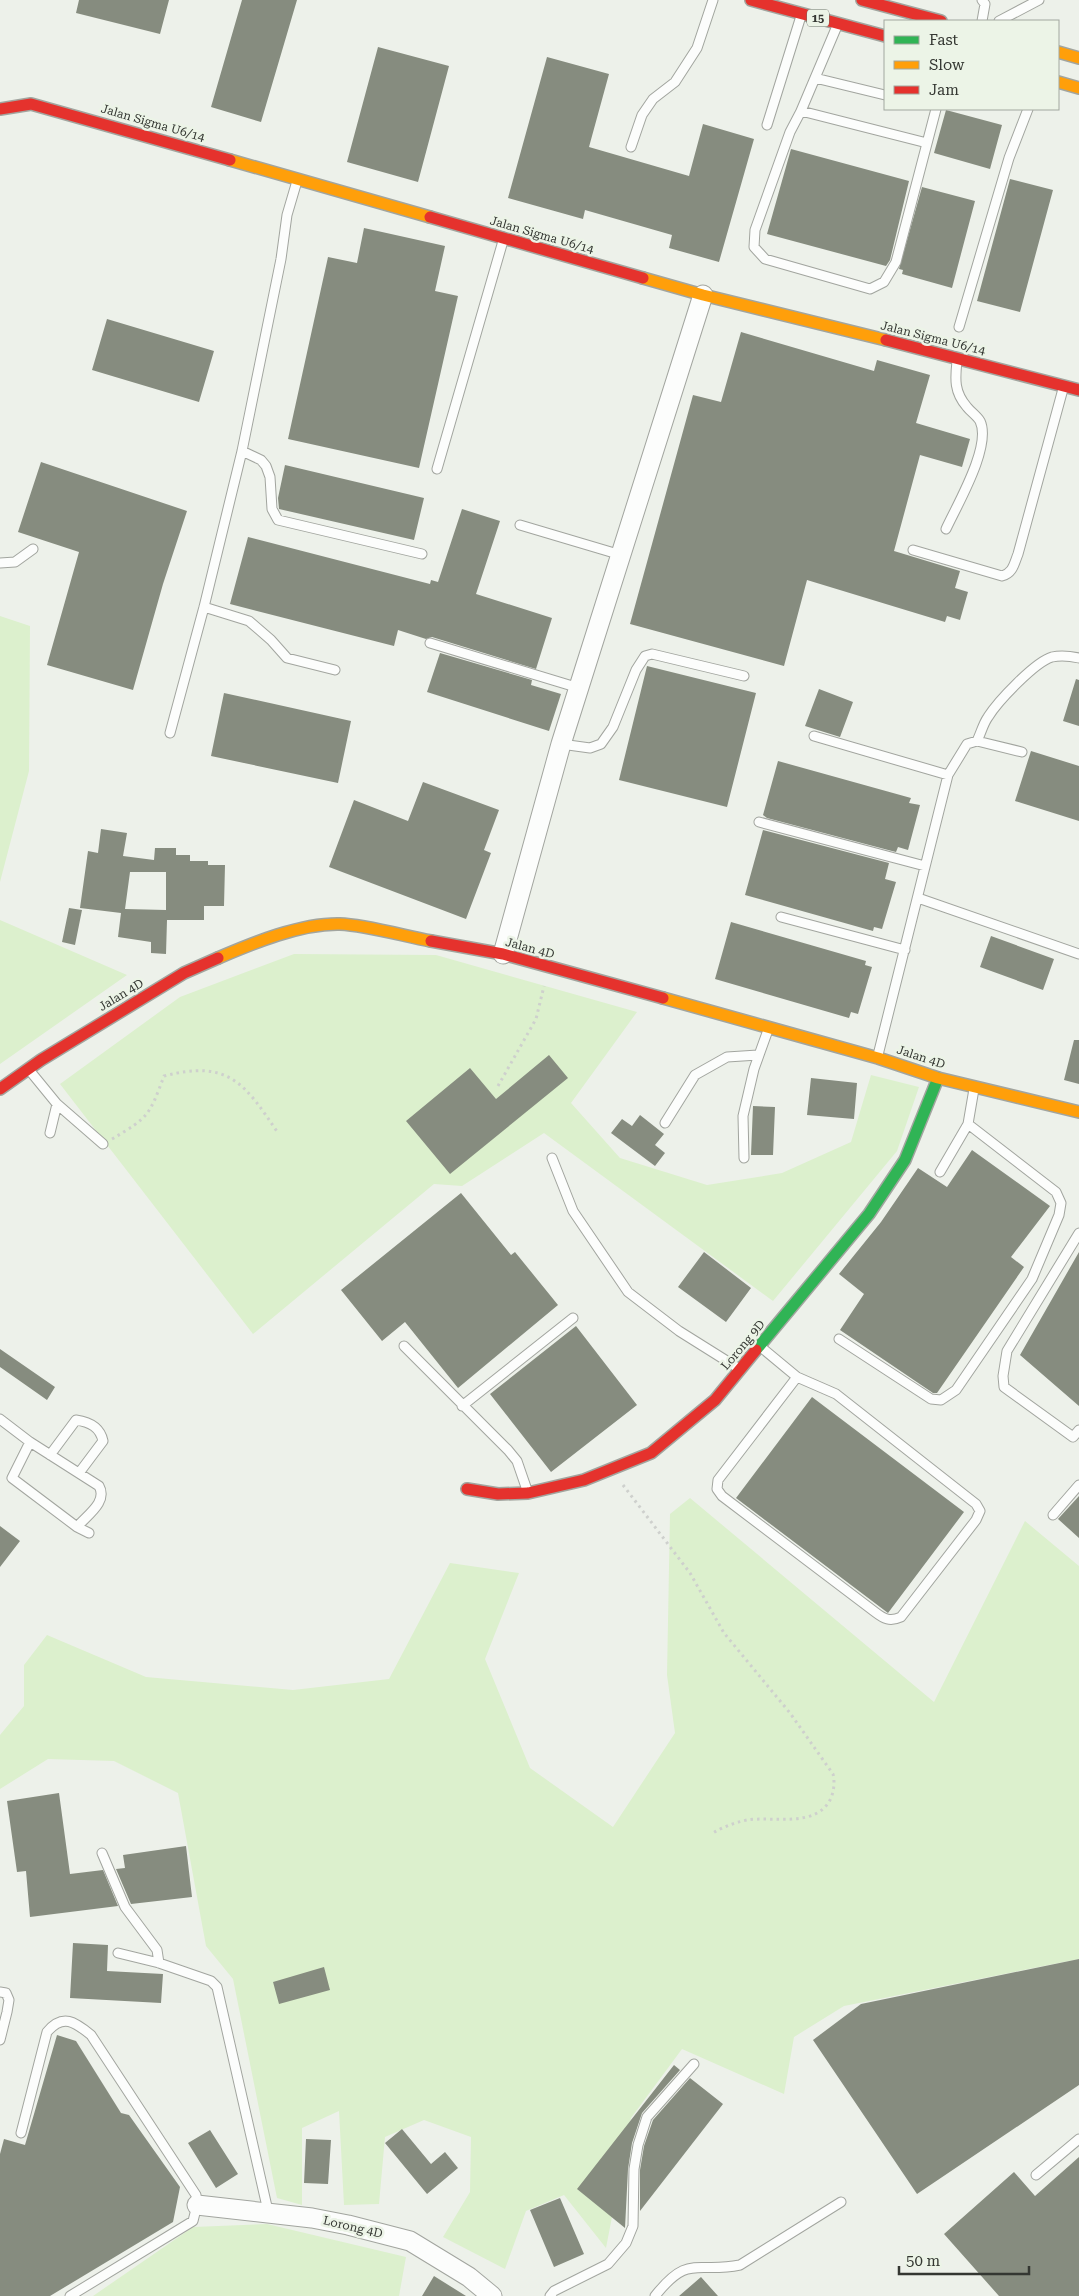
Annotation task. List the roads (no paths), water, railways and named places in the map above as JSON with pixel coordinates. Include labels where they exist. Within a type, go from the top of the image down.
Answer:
[{"type":"main road","name":"15","points":[[751,0],[884,36]]},
{"type":"main road","points":[[862,0],[937,20]]},
{"type":"main road","points":[[1059,52],[1079,58]]},
{"type":"main road","points":[[1059,82],[1079,88]]},
{"type":"main road","name":"Jalan Sigma U6/14","points":[[0,109],[31,104],[298,178],[703,295],[1079,390]]},
{"type":"main road","name":"Jalan 4D","points":[[0,1089],[184,973],[248,945],[316,925],[341,924],[503,954],[878,1058],[938,1078],[1079,1112]]},
{"type":"main road","name":"Lorong 9D","points":[[467,1489],[498,1494],[528,1493],[584,1480],[651,1453],[715,1400],[869,1214],[905,1160],[938,1078]]},
{"type":"street","points":[[503,954],[561,744],[703,295]]},
{"type":"street","name":"Lorong 4D","points":[[197,2205],[268,2211],[348,2224],[410,2241],[469,2277],[492,2296]]},
{"type":"lane","points":[[631,147],[642,115],[654,100],[675,82],[697,48],[713,0]]},
{"type":"lane","points":[[982,0],[985,4],[982,20]]},
{"type":"lane","points":[[1001,20],[1039,0]]},
{"type":"lane","points":[[767,126],[802,14]]},
{"type":"lane","points":[[838,24],[801,111],[790,132],[755,230],[754,246],[765,259],[870,289],[884,282],[896,262],[936,110]]},
{"type":"lane","points":[[815,78],[884,95]]},
{"type":"lane","points":[[959,327],[1009,158],[1028,110]]},
{"type":"lane","points":[[801,111],[927,143]]},
{"type":"lane","points":[[170,733],[204,607],[242,451],[281,259],[287,215],[298,178]]},
{"type":"lane","points":[[437,469],[503,238]]},
{"type":"lane","points":[[946,529],[981,449],[982,433],[980,421],[958,396],[955,384],[957,358]]},
{"type":"lane","points":[[913,550],[1002,576],[1008,574],[1014,567],[1018,554],[1063,386]]},
{"type":"lane","points":[[242,451],[261,460],[266,466],[270,477],[272,509],[278,520],[422,554]]},
{"type":"lane","points":[[520,525],[621,555]]},
{"type":"lane","points":[[0,562],[15,562],[33,549]]},
{"type":"lane","points":[[204,607],[249,621],[271,640],[287,658],[336,670]]},
{"type":"lane","points":[[430,643],[579,688]]},
{"type":"lane","points":[[561,744],[590,748],[601,744],[613,727],[636,670],[646,656],[652,654],[744,676]]},
{"type":"lane","points":[[977,742],[994,708],[1027,674],[1050,658],[1079,658]]},
{"type":"lane","points":[[814,736],[948,775]]},
{"type":"lane","points":[[878,1058],[948,775],[967,744],[977,742],[1022,752]]},
{"type":"lane","points":[[759,822],[926,866]]},
{"type":"lane","points":[[918,898],[1079,954]]},
{"type":"lane","points":[[781,917],[905,950]]},
{"type":"lane","points":[[744,1158],[743,1116],[758,1055],[769,1027]]},
{"type":"lane","points":[[665,1123],[695,1075],[727,1057],[758,1055]]},
{"type":"lane","points":[[29,1069],[57,1104],[103,1144]]},
{"type":"lane","points":[[940,1172],[968,1124],[974,1086]]},
{"type":"lane","points":[[50,1133],[57,1104]]},
{"type":"lane","points":[[839,1339],[930,1399],[942,1400],[956,1390],[1032,1280],[1059,1215],[1061,1203],[1056,1192],[968,1124]]},
{"type":"lane","points":[[552,1158],[573,1211],[628,1292],[680,1331],[740,1369]]},
{"type":"lane","points":[[1079,1233],[1007,1351],[1003,1376],[1004,1387],[1073,1436],[1079,1430]]},
{"type":"lane","points":[[462,1406],[573,1318]]},
{"type":"lane","points":[[404,1346],[508,1450],[517,1461],[528,1493]]},
{"type":"lane","points":[[760,1346],[798,1377],[836,1394],[976,1504],[980,1511],[976,1520],[901,1617],[894,1620],[885,1619],[875,1612],[722,1496],[717,1489],[718,1480],[798,1377]]},
{"type":"lane","points":[[0,1419],[30,1442],[99,1486],[102,1492],[101,1500],[77,1527]]},
{"type":"lane","points":[[50,1455],[76,1420],[87,1422],[101,1431],[104,1441],[80,1473]]},
{"type":"lane","points":[[30,1442],[12,1478],[77,1527],[90,1533]]},
{"type":"lane","points":[[1053,1515],[1079,1485]]},
{"type":"lane","points":[[102,1853],[124,1906],[157,1950],[159,1963]]},
{"type":"lane","points":[[118,1953],[159,1963],[211,1981],[217,1987],[268,2211]]},
{"type":"lane","points":[[0,1992],[6,1993],[8,2000],[0,2040]]},
{"type":"lane","points":[[21,2133],[47,2032],[53,2025],[61,2021],[72,2022],[91,2036],[196,2194],[197,2205],[193,2221],[70,2296]]},
{"type":"lane","points":[[550,2296],[560,2288],[608,2264],[626,2243],[633,2226],[634,2169],[646,2117],[694,2064]]},
{"type":"lane","points":[[1036,2175],[1079,2139]]},
{"type":"lane","points":[[655,2296],[677,2273],[702,2266],[726,2267],[740,2265],[841,2202]]}]
